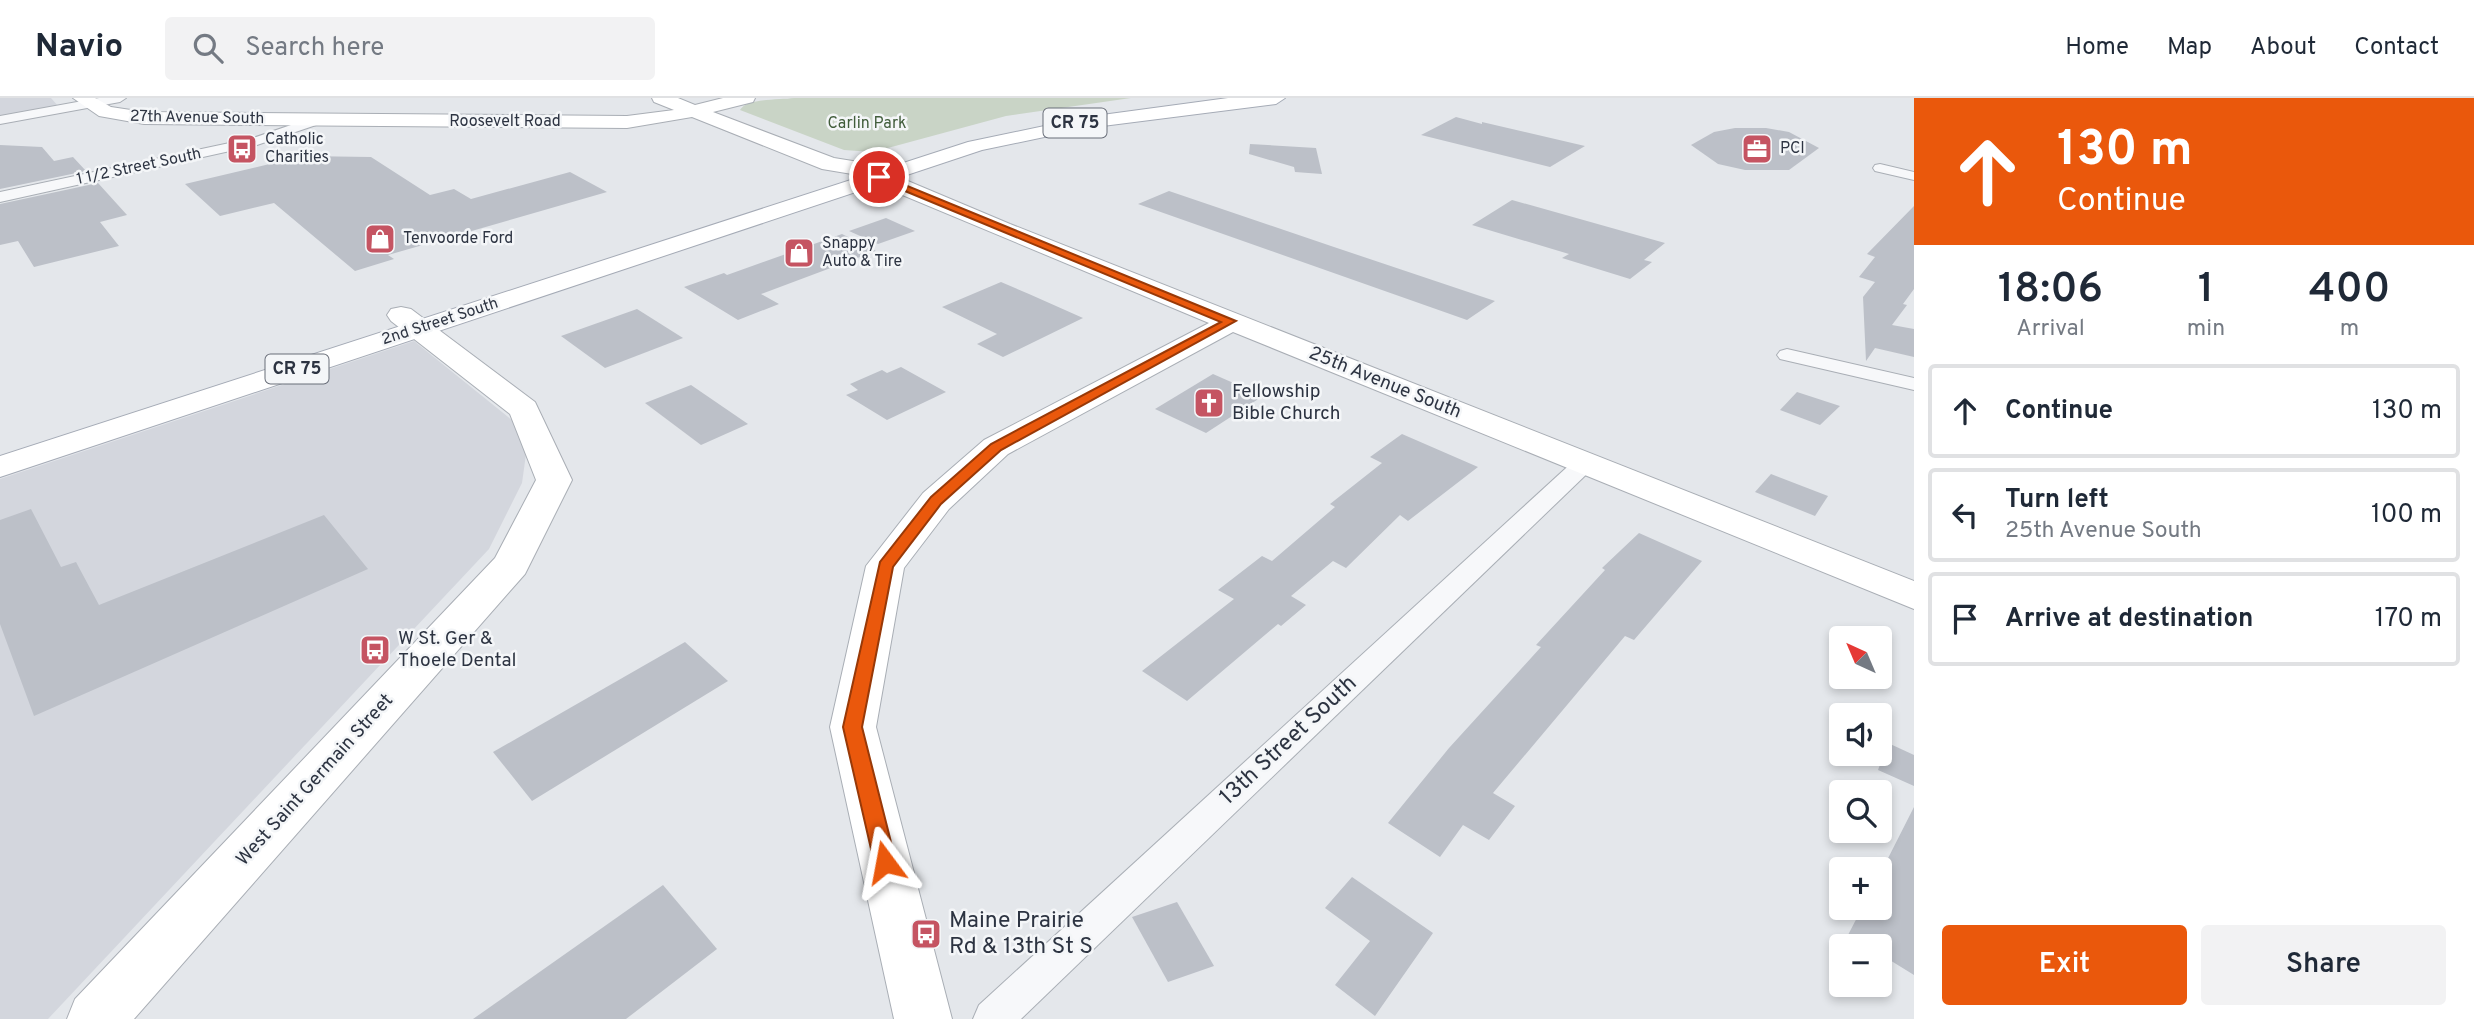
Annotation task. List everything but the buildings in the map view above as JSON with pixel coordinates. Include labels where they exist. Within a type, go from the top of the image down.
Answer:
[{"type":"street","points":[[0,120],[85,101],[120,98]]},
{"type":"street","name":"25th Avenue South","points":[[660,98],[699,105],[830,164],[868,173],[1914,596]]},
{"type":"street","points":[[699,105],[746,98]]},
{"type":"street","name":"CR 75","points":[[868,173],[1021,121],[1079,111],[1198,98]]},
{"type":"street","name":"CR 75","points":[[868,173],[1032,131],[1107,117],[1276,98]]},
{"type":"street","name":"27th Avenue South","points":[[85,101],[106,113],[126,117],[317,121]]},
{"type":"street","name":"Roosevelt Road","points":[[317,121],[626,122],[699,105]]},
{"type":"street","name":"1 1/2 Street South","points":[[0,197],[257,141],[317,121]]},
{"type":"street","points":[[1880,169],[1914,176]]},
{"type":"street","name":"2nd Street South","points":[[0,467],[410,322],[868,173]]},
{"type":"street","points":[[923,1019],[853,727],[885,566],[936,500],[996,447],[1231,321]]},
{"type":"street","name":"2nd Street South","points":[[0,443],[410,322]]},
{"type":"street","name":"West Saint Germain Street","points":[[96,1019],[511,565],[554,480],[524,409],[410,322]]},
{"type":"street","points":[[1787,355],[1914,384]]},
{"type":"street","name":"13th Street South","points":[[993,1019],[1585,463]]},
{"type":"shaded area","points":[[0,98],[51,98],[58,106],[0,116]]},
{"type":"shaded area","points":[[414,341],[513,421],[527,447],[522,483],[489,549],[48,1019],[0,1019],[0,479]]},
{"type":"green space","name":"Carlin Park","points":[[794,98],[1131,98],[1006,116],[873,152],[844,150],[740,110],[756,101]]},
{"type":"place","name":"Catholic Charities","points":[[242,149]]},
{"type":"place","name":"PCI","points":[[1757,149]]},
{"type":"place","name":"Tenvoorde Ford","points":[[380,239]]},
{"type":"place","name":"Snappy Auto & Tire","points":[[799,253]]},
{"type":"place","name":"Fellowship Bible Church","points":[[1209,403]]},
{"type":"place","name":"W St. Ger & Thoele Dental","points":[[375,650]]},
{"type":"place","name":"Maine Prairie Rd & 13th St S","points":[[926,934]]},
{"type":"route","points":[[879,177],[1231,321],[996,447],[936,500],[885,566],[853,727],[885,862]]}]
